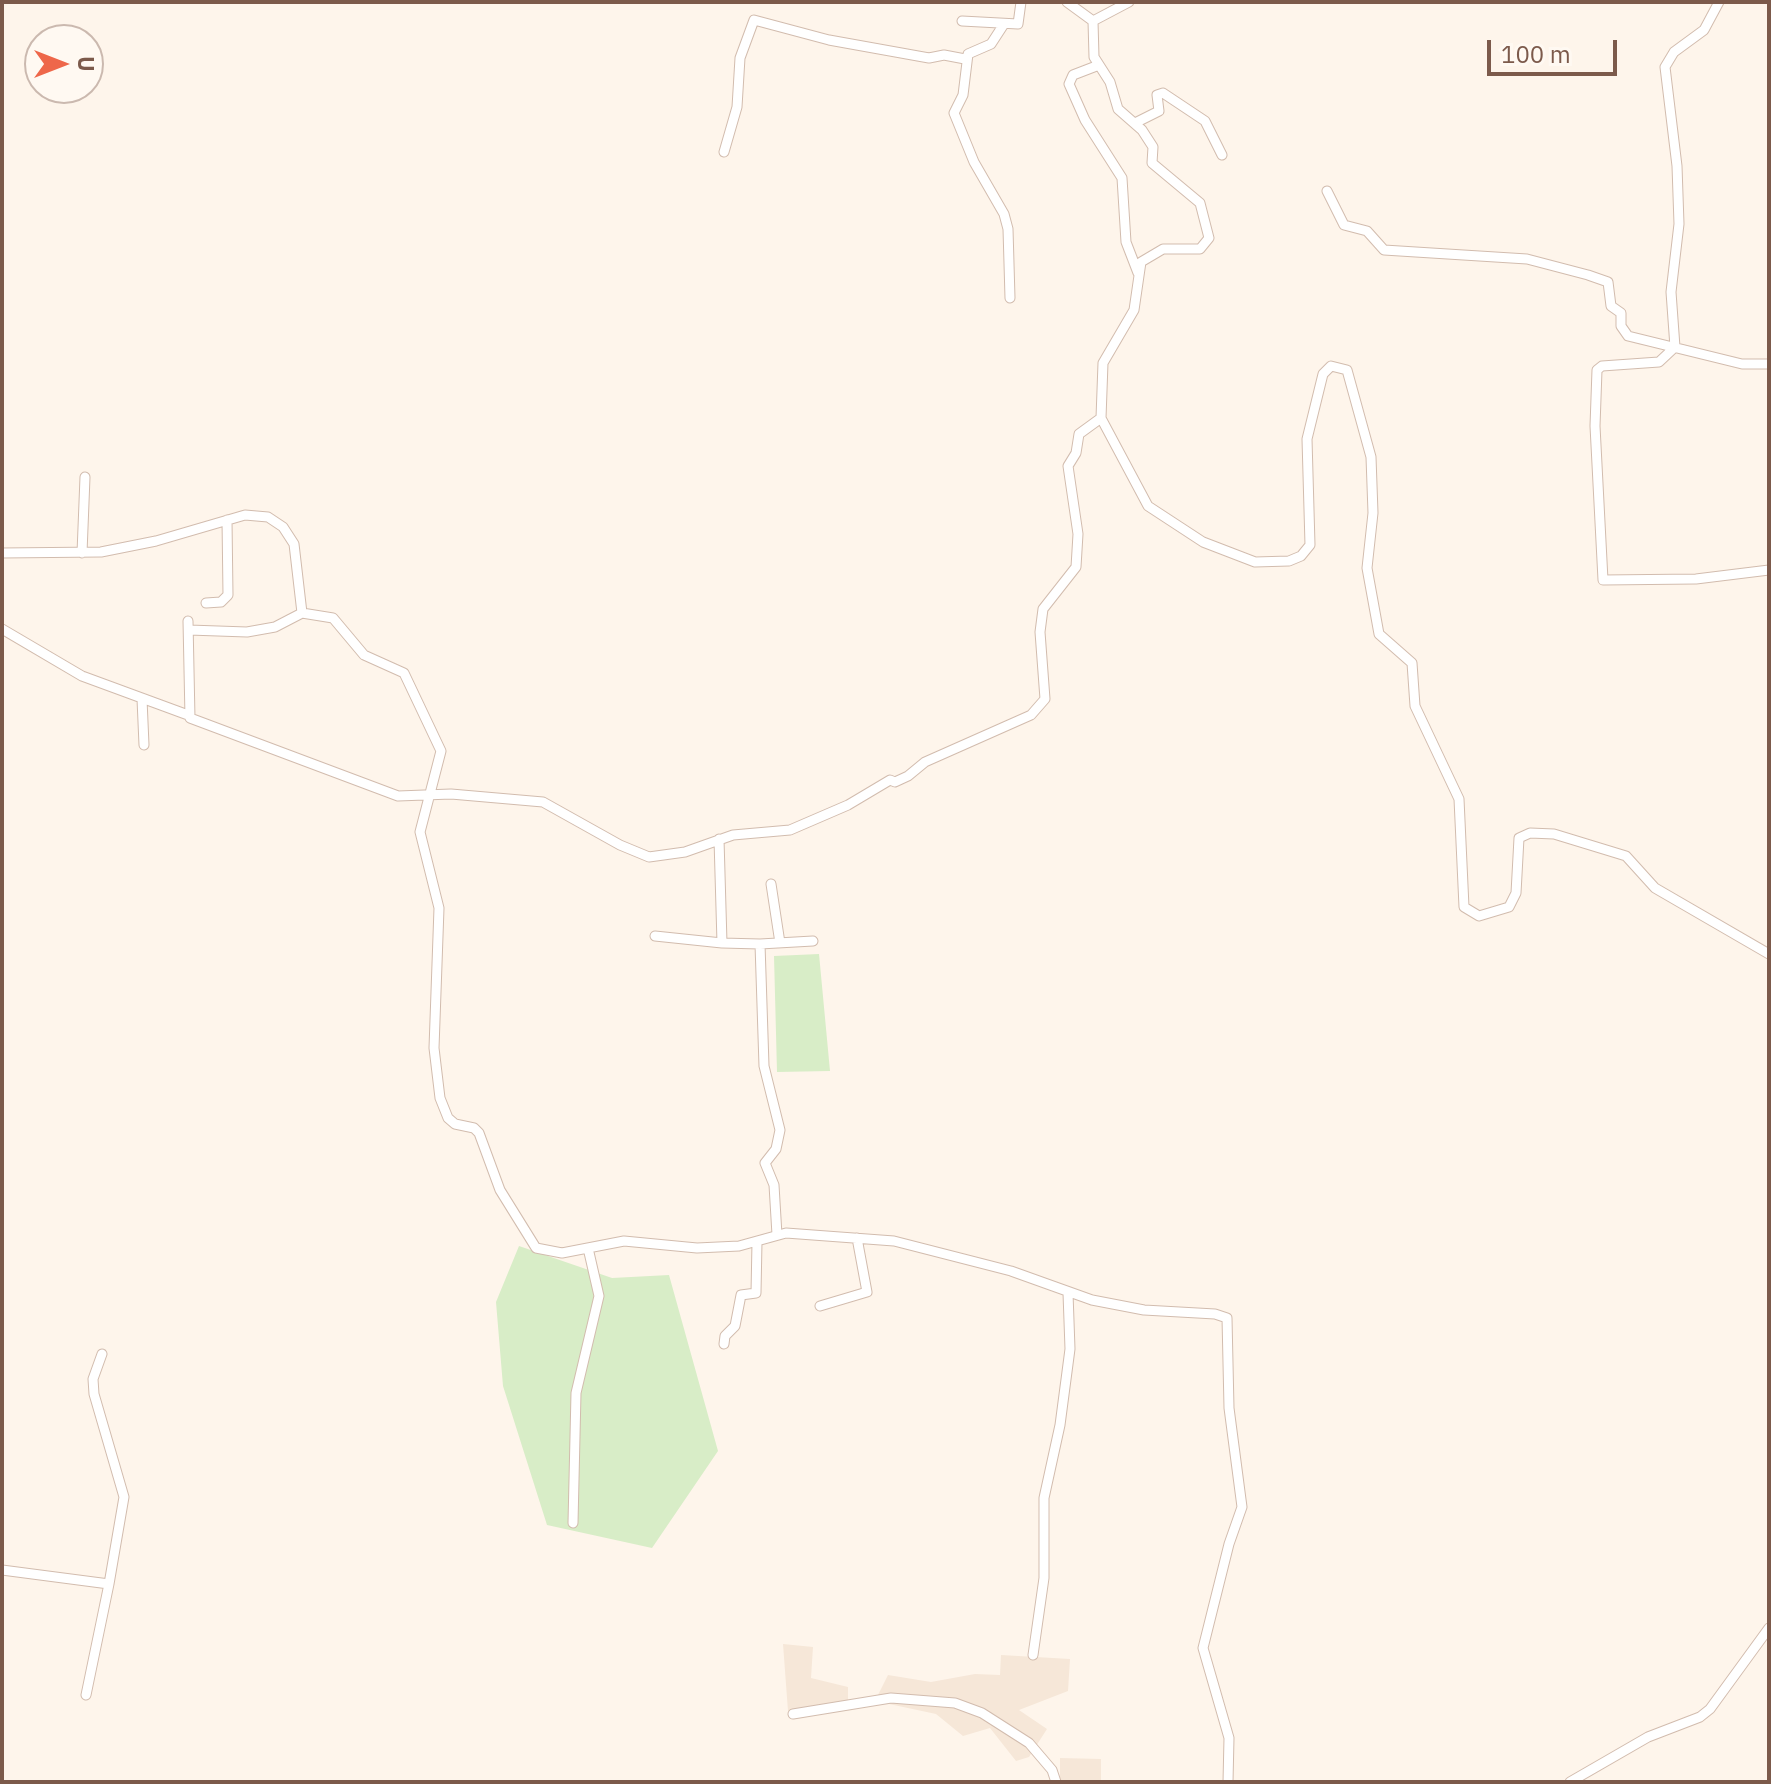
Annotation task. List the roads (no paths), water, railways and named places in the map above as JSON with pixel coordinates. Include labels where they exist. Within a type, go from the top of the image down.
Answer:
[{"type":"street","points":[[962,21],[1020,22],[1021,2]]},
{"type":"street","points":[[1067,2],[1093,21]]},
{"type":"street","points":[[1093,21],[1129,2]]},
{"type":"street","points":[[1675,347],[1671,292],[1679,224],[1677,166],[1665,67],[1674,52],[1704,30],[1719,2]]},
{"type":"street","points":[[724,152],[737,107],[740,58],[754,20],[829,40],[929,58],[944,55],[965,59]]},
{"type":"street","points":[[1093,21],[1091,40],[1118,109],[1135,123],[1153,147],[1152,163],[1200,203],[1209,231],[1200,249],[1163,249],[1144,257],[1134,310],[1103,363],[1101,418],[1148,506],[1203,542],[1242,557],[1261,563],[1289,561],[1301,556],[1310,545],[1307,439],[1323,374],[1331,366],[1347,370],[1371,457],[1373,513],[1367,568],[1379,634],[1412,663],[1415,706],[1459,799],[1464,907],[1479,916],[1509,907],[1516,896],[1519,838],[1527,833],[1554,834],[1626,856],[1655,888],[1769,954]]},
{"type":"street","points":[[1004,24],[991,44],[970,52],[965,59],[963,95],[954,113],[974,162],[1004,214],[1008,229],[1010,298]]},
{"type":"street","points":[[1099,65],[1073,75],[1069,84],[1085,120],[1122,178],[1126,242],[1140,281]]},
{"type":"street","points":[[1135,123],[1159,111],[1157,95],[1166,94],[1205,121],[1222,155]]},
{"type":"street","points":[[1327,191],[1344,225],[1367,231],[1384,250],[1527,259],[1605,280],[1610,285],[1611,306],[1621,313],[1621,326],[1628,336],[1742,364],[1769,364]]},
{"type":"street","points":[[1675,347],[1659,362],[1602,366],[1597,370],[1595,426],[1603,580],[1696,579],[1769,570]]},
{"type":"street","points":[[2,629],[82,676],[398,796],[451,794],[543,802],[575,817],[620,845],[649,857],[685,852],[733,835],[782,833],[811,822],[890,780],[895,782],[908,776],[925,762],[1031,715],[1040,707],[1045,693],[1040,632],[1043,609],[1076,567],[1078,534],[1068,466],[1076,453],[1079,434],[1101,418]]},
{"type":"street","points":[[82,553],[85,477]]},
{"type":"street","points":[[2,553],[82,553],[126,548],[255,514],[268,517],[290,536],[298,560],[302,613]]},
{"type":"street","points":[[206,603],[221,602],[228,595],[227,520]]},
{"type":"street","points":[[188,715],[188,625],[258,630],[282,625],[302,613],[333,618],[364,655],[404,673],[441,751],[420,832],[439,908],[434,1048],[443,1109],[455,1124],[474,1128],[479,1133],[500,1190],[536,1248],[562,1253],[624,1241],[697,1248],[757,1242],[777,1235],[894,1241],[967,1258],[1068,1293],[1144,1310],[1215,1314],[1227,1318],[1229,1408],[1242,1507],[1229,1544],[1203,1648],[1229,1738],[1228,1782]]},
{"type":"street","points":[[142,699],[144,745]]},
{"type":"street","points":[[719,839],[722,943]]},
{"type":"street","points":[[771,884],[780,943]]},
{"type":"street","points":[[655,936],[722,943],[813,941]]},
{"type":"street","points":[[760,944],[765,1070],[780,1130],[776,1149],[765,1163],[774,1185],[777,1235]]},
{"type":"street","points":[[820,1306],[867,1292],[857,1238]]},
{"type":"street","points":[[724,1344],[725,1336],[735,1326],[741,1295],[756,1293],[757,1242]]},
{"type":"street","points":[[573,1523],[576,1393],[600,1293],[588,1248]]},
{"type":"street","points":[[1033,1655],[1045,1558],[1044,1498],[1060,1425],[1070,1345],[1068,1293]]},
{"type":"street","points":[[86,1695],[124,1497],[94,1394],[93,1379],[102,1354]]},
{"type":"street","points":[[2,1570],[109,1584]]},
{"type":"street","points":[[1570,1782],[1648,1737],[1700,1717],[1721,1695],[1769,1628]]},
{"type":"street","points":[[793,1714],[891,1698],[955,1703],[982,1713],[1029,1743],[1052,1770],[1056,1782]]}]
